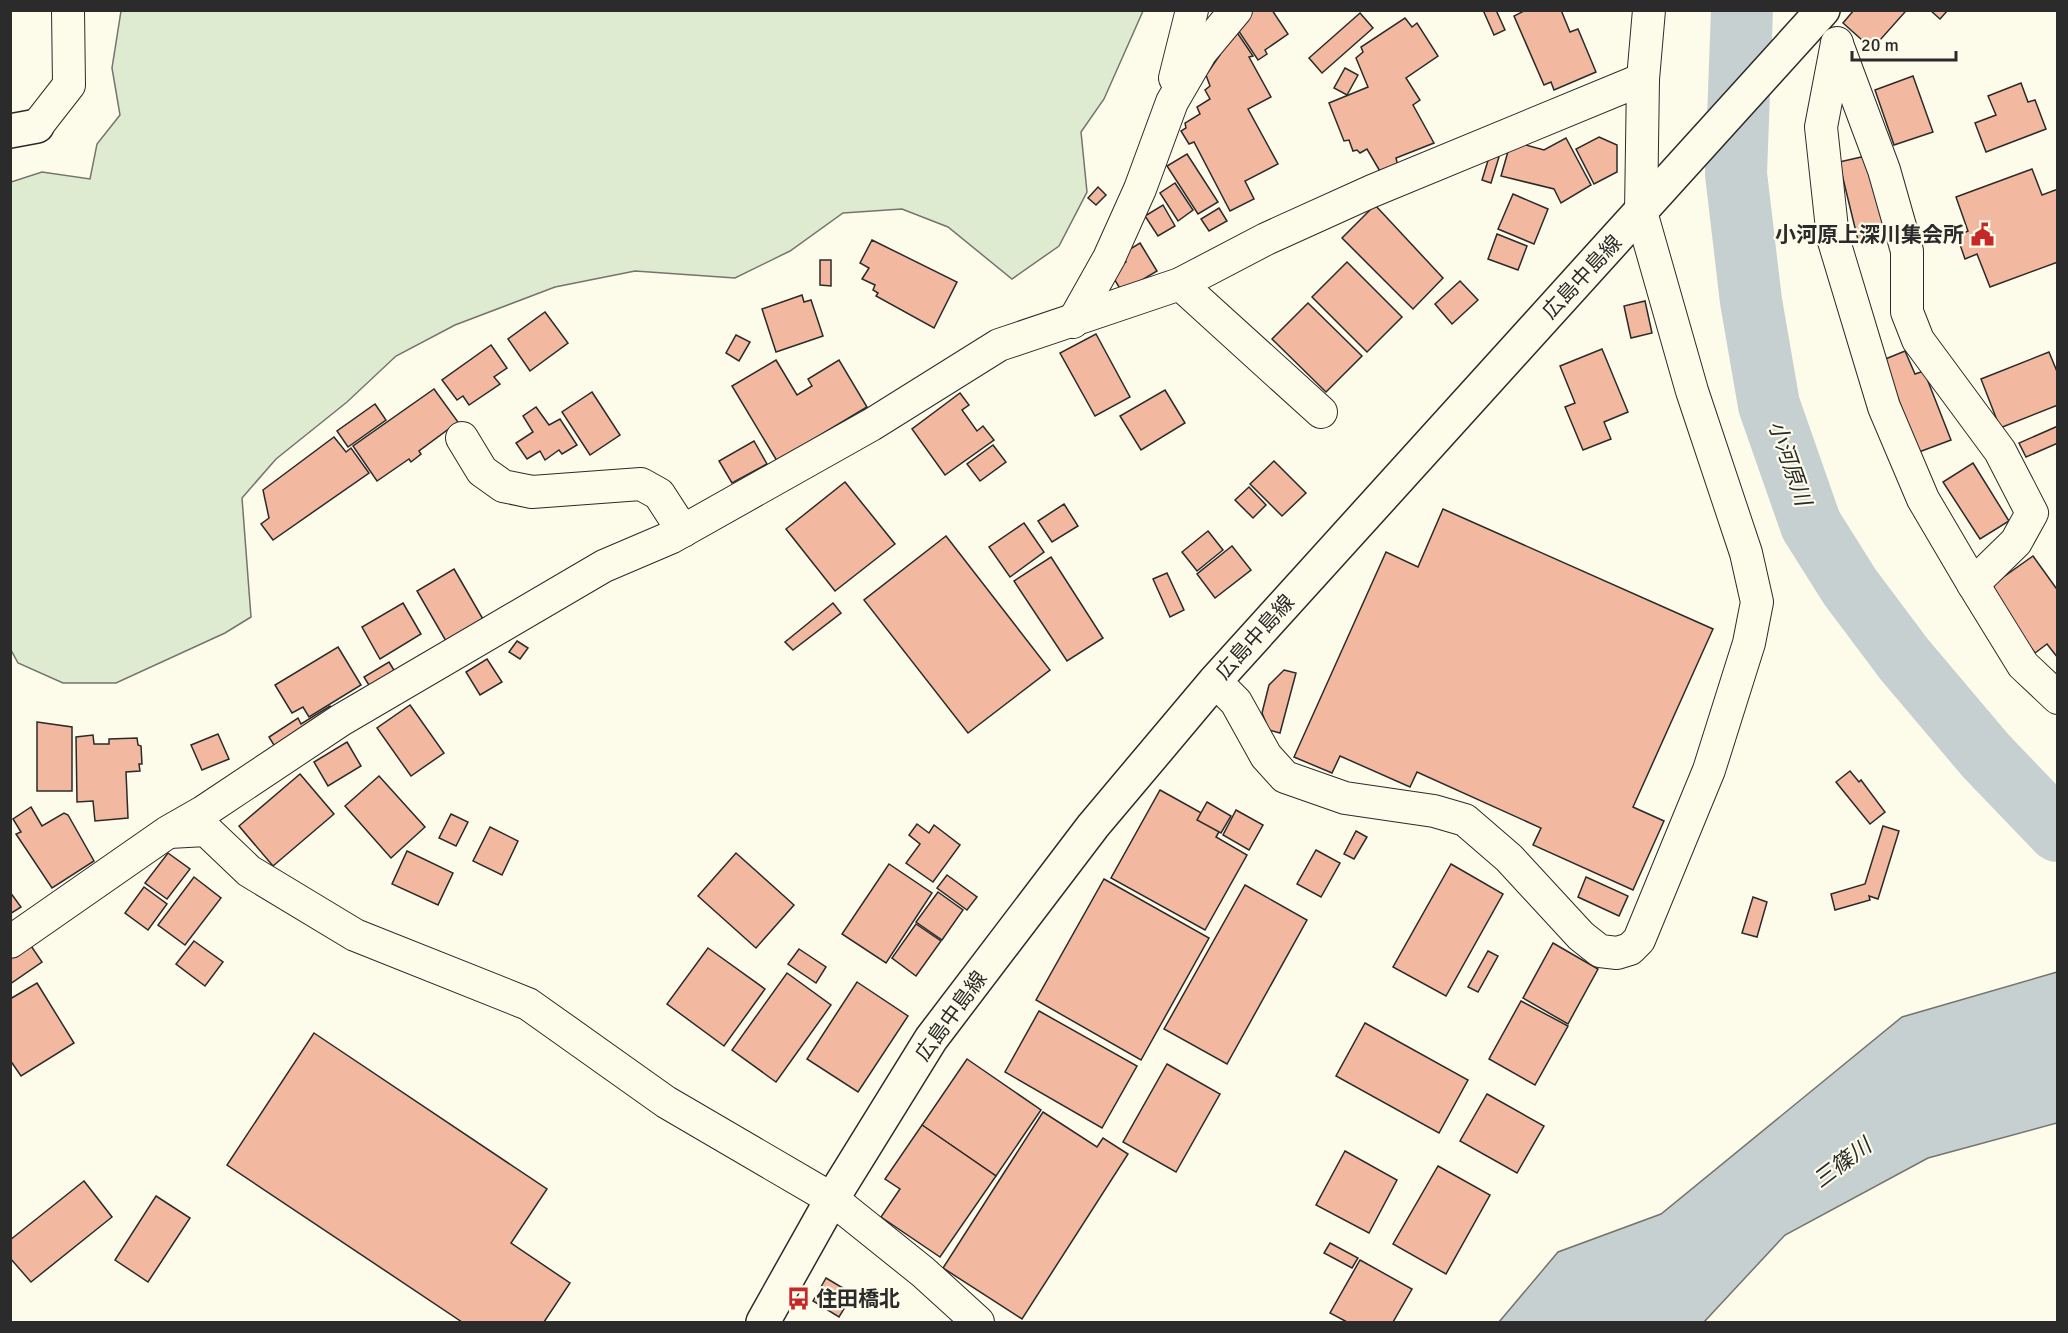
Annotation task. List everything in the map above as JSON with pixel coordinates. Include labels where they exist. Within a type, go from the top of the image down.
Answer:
[{"type":"main road","name":"広島中島線","points":[[763,1323],[832,1199],[931,1039],[1093,826],[1215,681],[1651,200],[1824,22]]},
{"type":"street","points":[[24,129],[69,85],[68,10]]},
{"type":"street","points":[[1162,132],[1192,10]]},
{"type":"street","points":[[1073,322],[1109,258],[1162,132],[1172,102],[1192,66],[1236,10]]},
{"type":"street","points":[[1215,681],[1236,702],[1266,756],[1285,777],[1345,798],[1434,811],[1466,820],[1509,858],[1581,936],[1600,951],[1617,953],[1630,949],[1640,940],[1709,770],[1749,643],[1757,602],[1746,553],[1692,391],[1651,200],[1643,79],[1649,10]]},
{"type":"street","points":[[1824,22],[1884,170],[1907,251],[1906,312],[1918,340],[2000,451],[2032,513],[2016,542],[1973,584]]},
{"type":"street","points":[[1824,22],[1821,127],[1833,238],[1884,407],[1923,499],[1973,584],[2024,665],[2058,698]]},
{"type":"street","points":[[10,942],[168,832],[341,720],[604,567],[683,531],[871,424],[999,345],[1073,322],[1180,284],[1266,239],[1372,191],[1643,79]]},
{"type":"street","points":[[1180,284],[1321,412]]},
{"type":"street","points":[[462,438],[482,471],[503,486],[532,492],[641,484],[659,494],[683,531]]},
{"type":"street","points":[[168,832],[206,830],[249,871],[355,935],[528,1005],[666,1102],[832,1199],[923,1272],[978,1323]]},
{"type":"green space","points":[[121,10],[1143,11],[1104,99],[1081,132],[1087,192],[1059,246],[1012,279],[948,227],[902,209],[843,213],[790,251],[735,278],[635,271],[555,287],[455,325],[396,356],[347,402],[276,459],[242,498],[251,617],[225,633],[116,683],[63,683],[18,663],[11,650],[11,182],[42,172],[90,179],[97,144],[120,115],[112,68]]},
{"type":"water","name":"三篠川","points":[[2057,972],[2057,1123],[1928,1158],[1785,1235],[1704,1322],[1499,1322],[1558,1252],[1661,1214],[1902,1017]]},
{"type":"building","points":[[1248,10],[1272,10],[1288,34],[1265,50],[1267,54],[1258,60],[1232,21]]},
{"type":"building","points":[[1483,10],[1496,10],[1505,30],[1494,35]]},
{"type":"building","points":[[1526,10],[1561,10],[1570,32],[1578,29],[1596,72],[1554,90],[1551,82],[1544,85],[1514,16]]},
{"type":"building","points":[[1854,10],[1904,10],[1905,12],[1872,49],[1843,23]]},
{"type":"building","points":[[1930,10],[1948,10],[1940,19]]},
{"type":"building","points":[[1360,13],[1373,28],[1322,73],[1309,58]]},
{"type":"building","points":[[1405,18],[1412,27],[1417,23],[1438,56],[1406,78],[1420,100],[1413,105],[1434,143],[1396,158],[1398,166],[1381,173],[1367,149],[1360,153],[1357,150],[1353,151],[1349,140],[1344,141],[1329,103],[1368,87],[1356,58],[1363,52],[1361,47]]},
{"type":"building","points":[[1232,25],[1253,56],[1249,57],[1271,97],[1248,109],[1278,164],[1245,181],[1254,199],[1230,211],[1194,142],[1189,144],[1181,131],[1186,128],[1185,123],[1200,114],[1197,107],[1210,99],[1205,90],[1210,86],[1206,75],[1220,55]]},
{"type":"building","points":[[1345,68],[1358,75],[1347,95],[1334,88]]},
{"type":"building","points":[[1913,76],[1933,132],[1894,145],[1875,90]]},
{"type":"building","points":[[2021,83],[2028,102],[2035,100],[2046,129],[1986,152],[1975,123],[1996,115],[1988,96]]},
{"type":"building","points":[[1599,137],[1617,145],[1617,172],[1594,184],[1576,149]]},
{"type":"building","points":[[1566,138],[1591,185],[1561,203],[1554,189],[1501,176],[1511,141],[1544,150]]},
{"type":"building","points":[[1187,154],[1218,202],[1198,214],[1167,166]]},
{"type":"building","points":[[1490,154],[1499,157],[1491,183],[1482,180]]},
{"type":"building","points":[[1866,156],[1893,232],[1858,240],[1839,162]]},
{"type":"building","points":[[2032,169],[2042,195],[2058,189],[2058,262],[1990,287],[1977,254],[1965,259],[1957,236],[1968,231],[1956,197]]},
{"type":"building","points":[[1175,183],[1193,210],[1178,221],[1160,193]]},
{"type":"building","points":[[1098,187],[1106,195],[1096,205],[1088,198]]},
{"type":"building","points":[[1513,194],[1548,209],[1534,244],[1498,229]]},
{"type":"building","points":[[1163,205],[1175,226],[1158,236],[1145,216]]},
{"type":"building","points":[[1375,205],[1443,278],[1413,309],[1342,238]]},
{"type":"building","points":[[1219,208],[1227,221],[1209,231],[1201,219]]},
{"type":"building","points":[[1497,234],[1527,246],[1518,270],[1488,259]]},
{"type":"building","points":[[872,240],[957,282],[934,328],[876,296],[878,293],[873,290],[875,285],[862,279],[869,268],[860,263]]},
{"type":"building","points":[[1140,243],[1157,271],[1122,292],[1110,272],[1126,262],[1122,254]]},
{"type":"building","points":[[820,260],[831,260],[831,286],[820,285]]},
{"type":"building","points":[[1347,262],[1402,317],[1367,352],[1312,297]]},
{"type":"building","points":[[1460,281],[1478,300],[1452,324],[1435,304]]},
{"type":"building","points":[[802,295],[804,302],[811,300],[823,336],[776,352],[762,309]]},
{"type":"building","points":[[1645,301],[1652,333],[1631,338],[1624,306]]},
{"type":"building","points":[[1308,303],[1362,356],[1326,392],[1272,339]]},
{"type":"building","points":[[545,312],[568,343],[530,371],[508,339]]},
{"type":"building","points":[[1096,334],[1130,397],[1095,416],[1060,353]]},
{"type":"building","points":[[736,335],[750,342],[739,361],[726,353]]},
{"type":"building","points":[[491,345],[507,368],[494,377],[500,384],[469,405],[463,396],[457,400],[442,380]]},
{"type":"building","points":[[1602,349],[1628,412],[1604,422],[1611,439],[1583,450],[1565,407],[1575,403],[1560,366]]},
{"type":"building","points":[[1905,351],[1915,374],[1924,371],[1951,440],[1919,452],[1883,360]]},
{"type":"building","points":[[2049,352],[2058,374],[2058,405],[2000,428],[1981,379]]},
{"type":"building","points":[[776,360],[797,395],[812,386],[808,379],[839,360],[867,407],[777,461],[732,386]]},
{"type":"building","points":[[434,389],[458,422],[419,451],[421,454],[411,462],[409,459],[377,481],[353,446]]},
{"type":"building","points":[[1165,390],[1185,423],[1141,450],[1120,416]]},
{"type":"building","points":[[592,392],[620,435],[590,455],[562,412]]},
{"type":"building","points":[[960,393],[969,405],[962,410],[977,431],[983,426],[994,440],[945,475],[912,429]]},
{"type":"building","points":[[375,404],[386,420],[348,447],[337,431]]},
{"type":"building","points":[[536,407],[549,425],[560,419],[577,445],[562,454],[559,450],[545,460],[540,451],[527,459],[516,443],[533,432],[523,416]]},
{"type":"building","points":[[2058,426],[2058,443],[2026,457],[2019,443]]},
{"type":"building","points":[[334,437],[346,452],[351,448],[369,473],[273,540],[261,524],[269,518],[263,490]]},
{"type":"building","points":[[754,441],[767,464],[732,483],[719,461]]},
{"type":"building","points":[[993,445],[1006,462],[980,481],[967,464]]},
{"type":"building","points":[[1274,461],[1306,493],[1282,516],[1250,484]]},
{"type":"building","points":[[1973,463],[2009,521],[1980,539],[1943,482]]},
{"type":"building","points":[[845,482],[895,544],[835,591],[786,529]]},
{"type":"building","points":[[1249,487],[1266,505],[1253,518],[1235,500]]},
{"type":"building","points":[[1064,504],[1078,526],[1052,542],[1038,521]]},
{"type":"building","points":[[1443,509],[1713,629],[1633,807],[1664,821],[1633,890],[1533,845],[1541,828],[1417,772],[1410,787],[1340,756],[1332,773],[1294,757],[1386,552],[1418,567]]},
{"type":"building","points":[[1024,523],[1044,552],[1010,577],[989,547]]},
{"type":"building","points":[[1208,531],[1223,550],[1197,571],[1182,552]]},
{"type":"building","points":[[946,536],[1050,670],[968,733],[864,600]]},
{"type":"building","points":[[1232,546],[1251,570],[1215,598],[1197,574]]},
{"type":"building","points":[[2033,556],[2056,588],[2058,587],[2058,658],[2047,644],[2035,653],[1988,588]]},
{"type":"building","points":[[1051,557],[1103,638],[1067,661],[1014,581]]},
{"type":"building","points":[[454,569],[487,626],[450,648],[417,591]]},
{"type":"building","points":[[1167,573],[1184,610],[1170,617],[1153,579]]},
{"type":"building","points":[[403,603],[421,634],[380,659],[362,627]]},
{"type":"building","points":[[833,603],[841,613],[793,650],[785,642]]},
{"type":"building","points":[[517,641],[528,648],[520,659],[509,652]]},
{"type":"building","points":[[338,647],[361,685],[309,717],[303,707],[292,713],[275,685]]},
{"type":"building","points":[[487,659],[502,682],[480,695],[466,672]]},
{"type":"building","points":[[389,662],[400,680],[375,695],[364,677]]},
{"type":"building","points":[[1284,670],[1296,673],[1280,733],[1269,730],[1262,713],[1269,685]]},
{"type":"building","points":[[410,705],[444,753],[411,776],[377,728]]},
{"type":"building","points":[[330,706],[335,715],[277,750],[269,737],[298,718],[301,724]]},
{"type":"building","points":[[37,722],[72,727],[72,791],[37,791]]},
{"type":"building","points":[[218,734],[229,759],[202,770],[191,745]]},
{"type":"building","points":[[93,735],[94,744],[109,744],[109,739],[137,738],[138,745],[141,746],[140,771],[126,772],[128,818],[95,821],[93,801],[77,802],[76,737]]},
{"type":"building","points":[[347,742],[361,766],[328,786],[314,762]]},
{"type":"building","points":[[1850,771],[1859,782],[1861,780],[1885,812],[1870,824],[1836,782]]},
{"type":"building","points":[[300,774],[334,814],[273,866],[239,826]]},
{"type":"building","points":[[379,776],[425,827],[391,858],[345,806]]},
{"type":"building","points":[[1160,790],[1223,825],[1216,837],[1247,855],[1205,930],[1111,878]]},
{"type":"building","points":[[1207,802],[1231,816],[1221,833],[1197,820]]},
{"type":"building","points":[[31,807],[42,826],[64,813],[68,815],[94,861],[52,888],[16,834],[21,832],[13,819]]},
{"type":"building","points":[[1236,810],[1263,825],[1249,850],[1223,835]]},
{"type":"building","points":[[451,814],[468,822],[456,846],[439,838]]},
{"type":"building","points":[[917,824],[929,833],[934,825],[960,845],[933,882],[906,863],[920,844],[909,835]]},
{"type":"building","points":[[1883,826],[1899,831],[1878,899],[1869,896],[1870,900],[1835,910],[1831,894],[1865,884]]},
{"type":"building","points":[[490,827],[518,841],[502,875],[473,861]]},
{"type":"building","points":[[1356,831],[1367,837],[1354,859],[1344,854]]},
{"type":"building","points":[[1316,850],[1340,863],[1321,897],[1297,884]]},
{"type":"building","points":[[407,851],[453,873],[438,905],[392,884]]},
{"type":"building","points":[[168,853],[190,869],[167,899],[145,883]]},
{"type":"building","points":[[736,853],[794,905],[756,948],[698,896]]},
{"type":"building","points":[[889,864],[932,893],[886,963],[842,934]]},
{"type":"building","points":[[1451,864],[1503,894],[1446,996],[1393,967]]},
{"type":"building","points":[[947,875],[977,897],[967,910],[937,888]]},
{"type":"building","points":[[194,877],[221,898],[185,945],[158,925]]},
{"type":"building","points":[[1586,877],[1628,896],[1619,916],[1578,897]]},
{"type":"building","points":[[1104,879],[1209,938],[1141,1060],[1036,1000]]},
{"type":"building","points":[[1245,885],[1307,920],[1227,1064],[1164,1029]]},
{"type":"building","points":[[144,887],[167,904],[148,930],[125,913]]},
{"type":"building","points":[[10,892],[21,907],[10,914]]},
{"type":"building","points":[[938,892],[963,910],[942,940],[916,922]]},
{"type":"building","points":[[1753,897],[1767,902],[1757,937],[1742,933]]},
{"type":"building","points":[[916,924],[941,941],[916,976],[892,958]]},
{"type":"building","points":[[27,940],[42,962],[10,984],[10,951]]},
{"type":"building","points":[[194,941],[223,962],[205,986],[176,964]]},
{"type":"building","points":[[1553,943],[1598,969],[1568,1024],[1523,998]]},
{"type":"building","points":[[708,948],[765,989],[724,1046],[667,1004]]},
{"type":"building","points":[[799,949],[826,967],[816,983],[788,964]]},
{"type":"building","points":[[1488,951],[1498,956],[1478,992],[1468,987]]},
{"type":"building","points":[[787,973],[831,1005],[776,1082],[732,1050]]},
{"type":"building","points":[[857,982],[908,1016],[858,1092],[807,1059]]},
{"type":"building","points":[[37,983],[74,1043],[21,1076],[10,1060],[10,999]]},
{"type":"building","points":[[1521,1001],[1568,1026],[1535,1085],[1489,1059]]},
{"type":"building","points":[[1039,1011],[1137,1066],[1102,1128],[1005,1072]]},
{"type":"building","points":[[1365,1023],[1468,1080],[1439,1133],[1336,1076]]},
{"type":"building","points":[[314,1033],[547,1189],[511,1243],[570,1283],[544,1322],[462,1322],[227,1165]]},
{"type":"building","points":[[967,1059],[1041,1110],[996,1176],[922,1125]]},
{"type":"building","points":[[1167,1064],[1220,1094],[1176,1172],[1123,1142]]},
{"type":"building","points":[[1487,1094],[1544,1126],[1517,1173],[1460,1141]]},
{"type":"building","points":[[1043,1112],[1097,1147],[1103,1138],[1128,1154],[1022,1319],[943,1268]]},
{"type":"building","points":[[922,1125],[996,1176],[940,1257],[881,1217],[900,1189],[885,1179]]},
{"type":"building","points":[[1345,1151],[1397,1180],[1369,1233],[1316,1205]]},
{"type":"building","points":[[1438,1166],[1490,1195],[1446,1274],[1393,1244]]},
{"type":"building","points":[[84,1181],[112,1217],[31,1282],[10,1258],[10,1240]]},
{"type":"building","points":[[156,1196],[190,1218],[148,1282],[115,1260]]},
{"type":"building","points":[[1330,1243],[1358,1258],[1352,1268],[1324,1253]]},
{"type":"building","points":[[1360,1260],[1412,1289],[1393,1322],[1347,1322],[1330,1313]]},
{"type":"building","points":[[826,1278],[853,1294],[839,1317],[813,1301]]},
{"type":"waterway","name":"小河原川","points":[[1742,10],[1736,174],[1751,301],[1769,405],[1811,525],[1850,587],[1904,659],[1986,756],[2058,831]]},
{"type":"place","name":"小河原上深川集会所","points":[[1982,235]]},
{"type":"place","name":"住田橋北","points":[[798,1299]]}]
